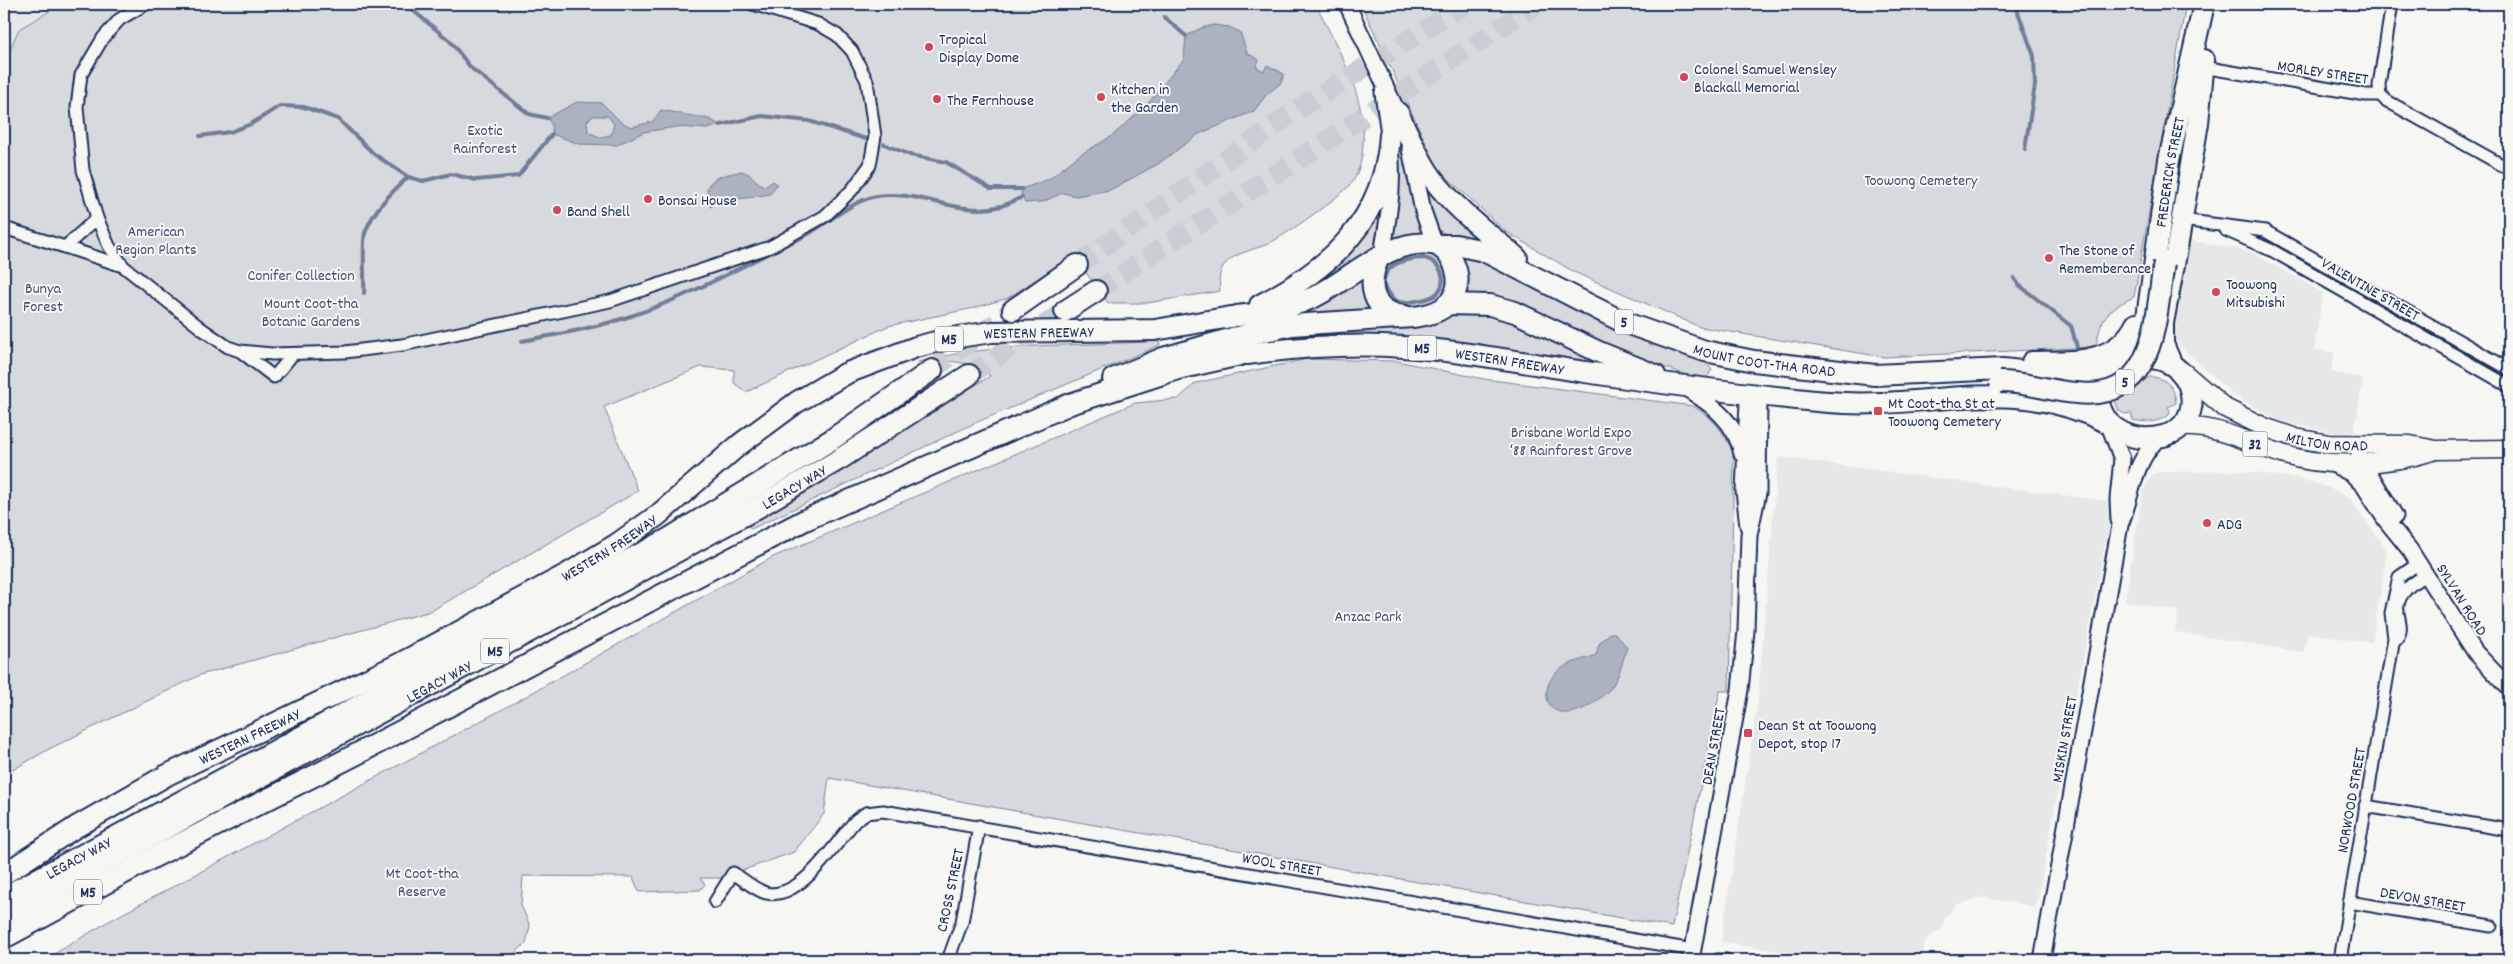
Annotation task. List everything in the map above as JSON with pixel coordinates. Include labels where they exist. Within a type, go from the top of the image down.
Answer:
[{"type":"highway","name":"FREDERICK STREET","points":[[2117,366],[2137,346],[2144,332],[2169,160],[2204,4]]},
{"type":"highway","name":"FREDERICK STREET","points":[[2175,366],[2163,344],[2162,323],[2198,123],[2203,67],[2214,4]]},
{"type":"highway","name":"5","points":[[1763,397],[2000,382],[2032,384],[2088,394],[2106,392],[2125,382],[2139,369],[2150,350],[2193,92],[2203,67]]},
{"type":"highway","points":[[1398,114],[1422,163],[1442,190],[1478,226],[1547,284]]},
{"type":"highway","points":[[1236,316],[1308,278],[1352,236],[1363,220],[1382,183],[1390,135]]},
{"type":"highway","name":"5","points":[[1381,256],[1407,247],[1436,245]]},
{"type":"highway","points":[[1241,346],[1292,325],[1419,316],[1436,312],[1447,304],[1456,289],[1458,276],[1451,259],[1436,245]]},
{"type":"highway","name":"MOUNT COOT-THA ROAD","points":[[1436,245],[1456,245],[1484,251],[1632,326],[1674,342],[1722,355],[1776,364],[1866,374],[1983,369],[2072,376],[2117,366]]},
{"type":"highway","points":[[1381,256],[1372,280],[1376,300],[1391,313],[1419,316]]},
{"type":"highway","name":"WESTERN FREEWAY","points":[[4,874],[76,828],[167,775],[372,677],[610,548],[658,515],[739,445],[797,402],[847,373],[916,347],[992,332],[1155,330],[1287,306],[1312,298],[1381,256]]},
{"type":"highway","points":[[1013,310],[1077,265]]},
{"type":"highway","name":"5","points":[[1983,369],[2026,362],[2087,360],[2116,349],[2132,331],[2151,280]]},
{"type":"highway","points":[[1065,311],[1096,291]]},
{"type":"highway","points":[[1447,304],[1478,304],[1515,312],[1599,352],[1682,387]]},
{"type":"highway","name":"WESTERN FREEWAY","points":[[1241,346],[1344,345],[1411,347],[1682,387]]},
{"type":"highway","name":"M5","points":[[4,938],[156,856],[355,755],[752,546],[841,503],[1070,404],[1123,373],[1200,346],[1241,346]]},
{"type":"highway","points":[[2144,358],[2175,366],[2187,379],[2191,395],[2188,415],[2179,427],[2172,433],[2160,437],[2134,436],[2108,424],[2099,410],[2098,397],[2102,383],[2117,366],[2144,358]]},
{"type":"highway","name":"LEGACY WAY","points":[[4,897],[668,539],[831,440],[932,370]]},
{"type":"highway","name":"LEGACY WAY","points":[[4,916],[750,512],[848,454],[969,375]]},
{"type":"highway","name":"MOUNT COOT-THA ROAD","points":[[1682,387],[1763,397],[1836,403],[1970,396],[2017,396],[2072,406],[2108,424]]},
{"type":"main road","name":"MILTON ROAD","points":[[2175,366],[2216,402],[2250,421],[2296,438],[2351,445],[2410,445],[2436,450],[2509,449]]},
{"type":"main road","name":"MILTON ROAD","points":[[2179,427],[2211,429],[2292,457],[2330,462],[2413,457],[2436,450]]},
{"type":"street","points":[[146,4],[120,19],[103,38],[80,75],[77,106],[82,161],[97,218],[110,246],[123,266],[202,329],[228,347],[240,351],[292,354],[345,352],[402,345],[610,301],[770,247],[825,216],[852,190],[870,165],[876,136],[867,81],[852,52],[838,35],[818,24],[753,4]]},
{"type":"street","points":[[1347,4],[1380,79],[1398,114],[1408,142],[1422,211],[1436,245]]},
{"type":"street","points":[[2380,95],[2379,85],[2392,4]]},
{"type":"street","name":"MORLEY STREET","points":[[2203,67],[2366,95],[2380,95],[2387,101],[2509,169]]},
{"type":"street","points":[[1380,79],[1390,135],[1391,190],[1381,256]]},
{"type":"street","points":[[65,247],[97,218]]},
{"type":"street","name":"VALENTINE STREET","points":[[2182,220],[2214,226],[2265,231],[2509,369]]},
{"type":"street","name":"VALENTINE STREET","points":[[2214,226],[2273,250],[2509,386]]},
{"type":"street","points":[[4,228],[123,266]]},
{"type":"street","points":[[240,351],[274,377],[292,354]]},
{"type":"street","points":[[1682,387],[1711,405],[1732,425],[1740,443],[1744,468]]},
{"type":"street","name":"DEAN STREET","points":[[1749,535],[1758,493],[1748,402],[1763,397]]},
{"type":"street","name":"MISKIN STREET","points":[[2108,424],[2122,459],[2118,499],[2120,524]]},
{"type":"street","name":"MISKIN STREET","points":[[2042,960],[2120,524],[2140,460],[2160,437]]},
{"type":"street","name":"DEAN STREET","points":[[1692,955],[1740,690],[1746,630],[1749,535],[1744,498],[1744,468],[1753,441]]},
{"type":"street","name":"SYLVAN ROAD","points":[[2351,445],[2364,461],[2410,550]]},
{"type":"street","name":"SYLVAN ROAD","points":[[2330,462],[2360,482],[2389,525],[2423,569],[2476,652],[2509,688]]},
{"type":"street","name":"NORWOOD STREET","points":[[2340,960],[2394,634],[2391,615],[2399,578],[2423,569]]},
{"type":"street","points":[[2365,806],[2509,830]]},
{"type":"street","name":"WOOL STREET","points":[[715,902],[733,873],[767,893],[776,893],[801,884],[856,820],[866,813],[883,811],[979,826],[1692,955]]},
{"type":"street","name":"CROSS STREET","points":[[948,960],[962,922],[979,826]]},
{"type":"street","name":"DEVON STREET","points":[[2349,902],[2491,926]]},
{"type":"shaded area","points":[[4,4],[62,4],[19,29],[4,63]]},
{"type":"shaded area","points":[[1118,4],[1155,4],[1158,8],[1154,12],[1148,8]]},
{"type":"shaded area","points":[[1214,25],[1229,27],[1240,32],[1247,53],[1259,60],[1256,67],[1264,71],[1267,65],[1284,74],[1281,83],[1267,94],[1254,111],[1199,134],[1158,164],[1110,190],[1076,196],[1063,193],[1042,202],[1025,203],[1021,194],[1022,189],[1049,179],[1078,156],[1112,136],[1145,107],[1184,59],[1186,36],[1201,28]]},
{"type":"shaded area","points":[[577,102],[602,103],[621,122],[631,127],[652,122],[661,110],[709,119],[720,125],[708,129],[676,127],[644,132],[617,145],[579,144],[552,134],[552,125],[547,118]],"holes":[[[593,116],[608,116],[614,124],[611,135],[600,137],[588,132],[587,121]]]},
{"type":"shaded area","points":[[741,171],[763,185],[766,186],[773,181],[777,184],[770,194],[747,198],[719,198],[707,193],[710,183],[714,180],[724,175]]},
{"type":"shaded area","points":[[2193,241],[2250,251],[2323,293],[2314,349],[2334,353],[2331,372],[2363,378],[2354,432],[2336,433],[2280,421],[2233,395],[2179,345],[2175,339],[2173,326],[2186,250]]},
{"type":"shaded area","points":[[1778,457],[2113,502],[2036,907],[1982,897],[1956,905],[1944,919],[1943,928],[1925,940],[1922,960],[1835,960],[1721,942],[1758,700]]},
{"type":"shaded area","points":[[2240,471],[2297,478],[2330,488],[2350,499],[2387,550],[2372,643],[2308,633],[2304,652],[2175,632],[2178,611],[2125,601],[2142,495],[2149,478],[2154,473],[2164,472]]},
{"type":"shaded area","points":[[1610,633],[1615,633],[1627,647],[1618,675],[1612,686],[1599,699],[1585,708],[1571,713],[1557,711],[1552,707],[1547,698],[1548,686],[1553,676],[1566,666],[1596,655],[1599,644]]},
{"type":"green space","name":"Mount Coot-tha Botanic Gardens","points":[[62,4],[1316,4],[1352,81],[1361,113],[1363,150],[1358,172],[1345,190],[1276,240],[1240,254],[1230,260],[1223,266],[1220,273],[1220,291],[1147,303],[1108,303],[1073,255],[1008,298],[974,308],[888,326],[746,392],[734,383],[734,370],[701,367],[604,407],[638,491],[431,611],[200,675],[49,749],[4,775],[4,63],[19,29]]},
{"type":"green space","name":"Toowong Cemetery","points":[[1361,4],[2186,4],[2134,297],[2117,306],[2106,316],[2100,328],[2096,347],[1884,357],[1700,327],[1574,272],[1505,231],[1438,169]]},
{"type":"green space","points":[[1399,134],[1425,235],[1387,242]]},
{"type":"green space","points":[[1419,171],[1485,239],[1452,235],[1442,232],[1438,228],[1425,195]]},
{"type":"green space","points":[[1386,188],[1373,250],[1312,291],[1292,293]]},
{"type":"green space","points":[[1417,252],[1431,253],[1440,257],[1447,269],[1447,284],[1435,302],[1420,307],[1404,309],[1382,297],[1382,267],[1394,258]]},
{"type":"green space","points":[[1464,254],[1474,256],[1705,362],[1712,370],[1704,381],[1617,351],[1565,323],[1515,303],[1465,298],[1469,276],[1462,257]]},
{"type":"green space","points":[[1367,270],[1376,312],[1212,334]]},
{"type":"green space","points":[[1488,309],[1613,367],[1314,337],[1312,334],[1314,331],[1457,310]]},
{"type":"green space","points":[[1159,341],[1160,345],[975,423],[751,529],[748,524],[849,465],[990,376],[974,366],[956,362],[918,362],[949,355],[1009,348]]},
{"type":"green space","name":"Anzac Park","points":[[1307,359],[1397,361],[1484,379],[1693,406],[1713,421],[1722,432],[1734,454],[1729,691],[1720,691],[1672,927],[829,778],[824,814],[794,852],[721,878],[700,878],[705,884],[700,890],[639,892],[633,877],[523,876],[521,905],[530,926],[526,943],[508,960],[44,960],[111,920],[514,703],[773,557],[1135,403],[1178,399],[1196,383]]},
{"type":"green space","points":[[2149,377],[2165,381],[2174,392],[2176,403],[2168,407],[2169,415],[2160,420],[2147,422],[2133,420],[2131,413],[2125,414],[2119,411],[2114,398],[2140,380],[2146,380]]},
{"type":"waterway","points":[[405,4],[450,41],[471,68],[529,114],[547,118]]},
{"type":"waterway","points":[[2015,4],[2034,56],[2035,85],[2025,149]]},
{"type":"waterway","points":[[1164,17],[1186,36]]},
{"type":"waterway","points":[[200,136],[230,132],[251,124],[280,106],[304,107],[338,119],[374,154],[408,177],[423,181],[451,174],[476,180],[518,176],[552,134]]},
{"type":"waterway","points":[[720,125],[762,116],[809,121],[866,139]]},
{"type":"waterway","points":[[884,144],[910,155],[946,162],[991,189],[1022,189]]},
{"type":"waterway","points":[[364,293],[364,244],[368,225],[378,209],[408,177]]},
{"type":"waterway","points":[[779,248],[801,238],[860,201],[877,196],[908,196],[970,209],[986,209],[1004,205],[1022,197]]},
{"type":"waterway","points":[[711,205],[716,198]]},
{"type":"waterway","points":[[522,341],[590,327],[649,310],[702,287],[771,252]]},
{"type":"waterway","points":[[1422,258],[1434,262],[1441,272],[1443,278],[1440,290],[1435,295],[1421,300],[1404,303],[1393,299],[1384,286],[1387,272],[1402,261],[1422,258]]},
{"type":"waterway","points":[[2014,278],[2019,285],[2071,326],[2077,347]]},
{"type":"tunnel","points":[[1077,265],[1294,112],[1466,4]]},
{"type":"tunnel","points":[[1096,291],[1537,4]]},
{"type":"tunnel","points":[[932,370],[1013,310]]},
{"type":"tunnel","points":[[969,375],[1065,311]]},
{"type":"place","name":"Tropical Display Dome","points":[[929,47]]},
{"type":"place","name":"Colonel Samuel Wensley Blackall Memorial","points":[[1684,77]]},
{"type":"place","name":"Kitchen in the Garden","points":[[1101,97]]},
{"type":"place","name":"The Fernhouse","points":[[937,99]]},
{"type":"place","name":"Bonsai House","points":[[648,199]]},
{"type":"place","name":"Band Shell","points":[[557,210]]},
{"type":"place","name":"The Stone of Rememberance","points":[[2049,258]]},
{"type":"place","name":"Toowong Mitsubishi","points":[[2216,292]]},
{"type":"place","name":"Mt Coot-tha St at Toowong Cemetery","points":[[1878,411]]},
{"type":"place","name":"ADG","points":[[2207,523]]},
{"type":"place","name":"Dean St at Toowong Depot, stop 17","points":[[1748,733]]},
{"type":"park label","name":"Exotic Rainforest","points":[[485,138]]},
{"type":"park label","name":"American Region Plants","points":[[156,239]]},
{"type":"park label","name":"Conifer Collection","points":[[301,274]]},
{"type":"park label","name":"Bunya Forest","points":[[43,296]]},
{"type":"park label","name":"Brisbane World Expo ‘88 Rainforest Grove","points":[[1571,440]]},
{"type":"park label","name":"Mt Coot-tha Reserve","points":[[422,881]]}]
